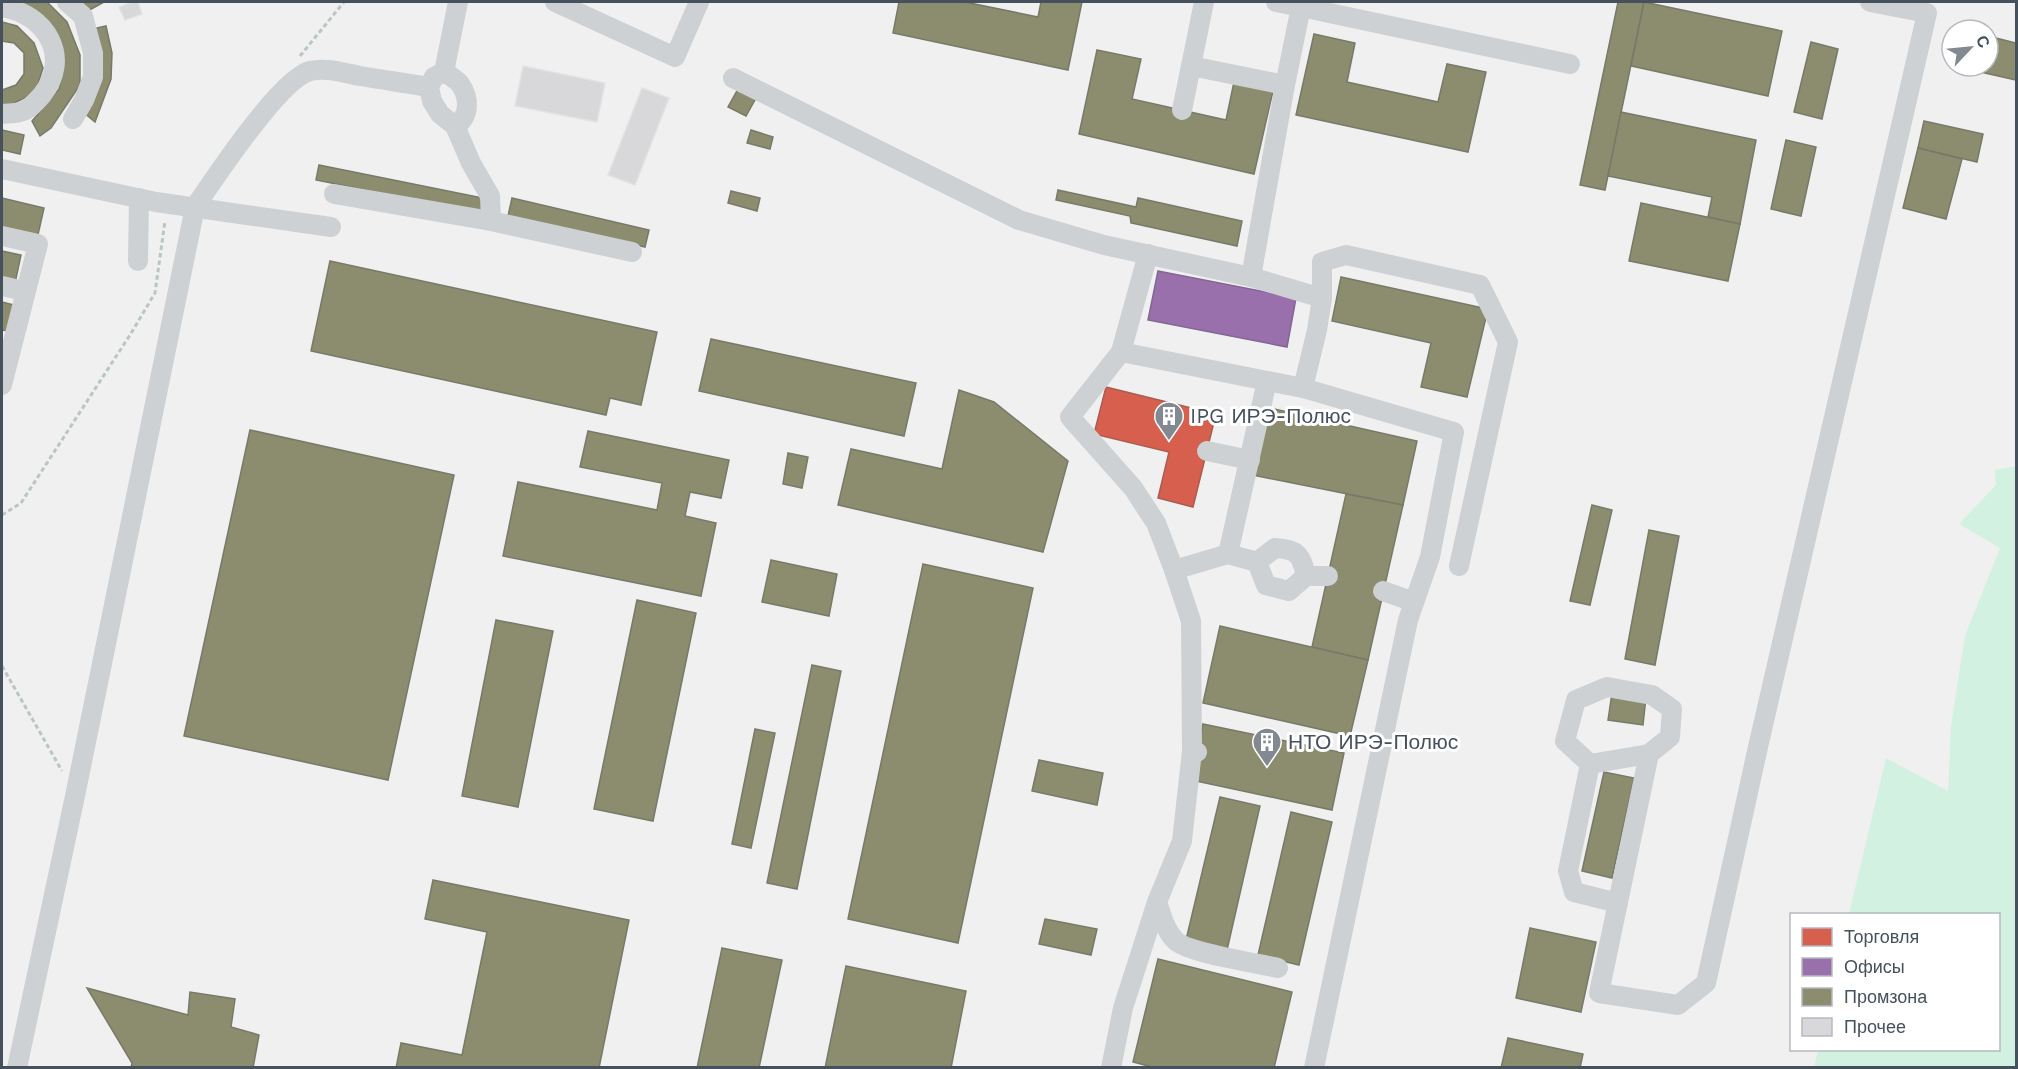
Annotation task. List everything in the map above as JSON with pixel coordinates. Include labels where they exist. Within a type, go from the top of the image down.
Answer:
[{"type":"street","points":[[67,2],[83,16],[93,53],[93,77],[73,119]]},
{"type":"street","points":[[444,72],[458,2]]},
{"type":"street","points":[[555,2],[675,57],[699,2]]},
{"type":"street","points":[[1182,110],[1204,2]]},
{"type":"street","points":[[1276,2],[1301,4],[1570,64]]},
{"type":"street","points":[[1648,754],[1599,993],[1678,1005],[1706,983],[1927,13],[1870,2]]},
{"type":"street","points":[[1251,277],[1301,4]]},
{"type":"street","points":[[2,7],[24,15],[43,27],[52,42],[55,68],[51,84],[36,103],[21,112],[2,114]]},
{"type":"street","points":[[1191,66],[1285,85]]},
{"type":"street","points":[[18,1068],[195,207],[219,171],[267,109],[295,79],[310,71],[330,71],[429,87]]},
{"type":"street","points":[[444,72],[434,76],[429,87],[432,101],[440,114],[454,126],[471,163],[490,196],[490,221]]},
{"type":"street","points":[[444,72],[460,84],[466,98],[467,112],[463,121],[454,126]]},
{"type":"street","points":[[733,78],[1019,220],[1104,245],[1251,277],[1322,298]]},
{"type":"street","points":[[2,169],[167,203],[331,227]]},
{"type":"street","points":[[334,194],[490,221],[632,252]]},
{"type":"street","points":[[138,261],[139,198]]},
{"type":"street","points":[[2,236],[38,244],[8,336],[2,385]]},
{"type":"street","points":[[1111,1068],[1123,1008],[1157,902],[1182,840],[1194,752],[1191,621],[1156,523],[1133,488],[1070,417],[1121,352],[1148,254]]},
{"type":"street","points":[[1304,388],[1322,298],[1322,262],[1346,255],[1480,285],[1508,342],[1459,566]]},
{"type":"street","points":[[2,286],[24,291]]},
{"type":"street","points":[[1121,352],[1304,388],[1454,432],[1430,557],[1408,620],[1314,1068]]},
{"type":"street","points":[[1228,554],[1267,381]]},
{"type":"street","points":[[1207,451],[1251,459]]},
{"type":"street","points":[[1257,562],[1275,548],[1290,549],[1302,558],[1306,576]]},
{"type":"street","points":[[1174,570],[1228,554],[1257,562]]},
{"type":"street","points":[[1257,562],[1266,585],[1289,591],[1306,576],[1328,576]]},
{"type":"street","points":[[1383,591],[1414,602]]},
{"type":"street","points":[[1607,687],[1652,695],[1672,709],[1670,737],[1648,754],[1590,764],[1565,741],[1576,700],[1607,687]]},
{"type":"street","points":[[1590,764],[1568,871],[1574,892],[1618,903]]},
{"type":"street","points":[[1157,902],[1166,929],[1176,942],[1204,952],[1278,968]]},
{"type":"path","points":[[2,515],[21,503],[155,293],[167,203]]},
{"type":"path","points":[[2,666],[75,796]]},
{"type":"green space","points":[[2016,466],[2016,1067],[1814,1067],[1818,1051],[2000,1051],[2000,913],[1849,913],[1886,758],[1948,791],[1951,725],[1965,636],[2000,548],[1959,524],[1996,485],[1995,470]]},
{"type":"building: Торговля","name":"IPG ИРЭ-Полюс","points":[[1106,387],[1216,414],[1193,507],[1158,498],[1169,452],[1094,434]]},
{"type":"building: Офисы","points":[[1158,271],[1296,298],[1287,347],[1148,320]]},
{"type":"building: Промзона","points":[[2,2],[47,2],[67,22],[80,55],[80,85],[51,128],[40,136],[32,121],[59,89],[63,65],[56,38]]},
{"type":"building: Промзона","points":[[72,2],[104,2],[84,13]]},
{"type":"building: Промзона","points":[[899,2],[965,2],[1038,17],[1041,2],[1082,2],[1068,70],[893,33]]},
{"type":"building: Промзона","points":[[1618,2],[1644,2],[1605,190],[1580,185]]},
{"type":"building: Промзона","points":[[1644,2],[1782,31],[1768,96],[1631,66]]},
{"type":"building: Промзона","points":[[2,22],[17,26],[34,43],[43,68],[38,84],[31,95],[10,105],[2,106],[2,90],[16,85],[24,74],[24,53],[14,43],[2,41]]},
{"type":"building: Промзона","points":[[106,26],[112,53],[111,79],[95,122],[83,112],[92,29]]},
{"type":"building: Промзона","points":[[1314,34],[1355,43],[1347,82],[1438,102],[1447,64],[1486,72],[1468,152],[1296,115]]},
{"type":"building: Промзона","points":[[2000,39],[2016,43],[2016,80],[2000,76]]},
{"type":"building: Промзона","points":[[1811,42],[1838,49],[1822,119],[1794,112]]},
{"type":"building: Промзона","points":[[1097,50],[1141,59],[1132,99],[1226,120],[1234,82],[1273,91],[1254,174],[1079,134]]},
{"type":"building: Промзона","points":[[738,89],[756,98],[746,116],[728,107]]},
{"type":"building: Промзона","points":[[1621,112],[1756,140],[1740,224],[1708,217],[1712,197],[1608,176]]},
{"type":"building: Промзона","points":[[1924,121],[1983,134],[1977,162],[1918,148]]},
{"type":"building: Промзона","points":[[2,130],[24,135],[20,154],[2,150]]},
{"type":"building: Промзона","points":[[751,130],[773,137],[770,149],[747,143]]},
{"type":"building: Промзона","points":[[1786,140],[1816,147],[1801,216],[1771,209]]},
{"type":"building: Промзона","points":[[1918,148],[1962,159],[1946,219],[1903,208]]},
{"type":"building: Промзона","points":[[319,165],[483,198],[481,213],[316,180]]},
{"type":"building: Промзона","points":[[1058,190],[1136,207],[1138,198],[1242,221],[1237,246],[1131,223],[1130,216],[1056,200]]},
{"type":"building: Промзона","points":[[731,191],[760,198],[757,211],[728,203]]},
{"type":"building: Промзона","points":[[2,198],[44,208],[37,239],[2,231]]},
{"type":"building: Промзона","points":[[512,198],[649,230],[645,247],[508,216]]},
{"type":"building: Промзона","points":[[1641,203],[1740,224],[1728,281],[1629,261]]},
{"type":"building: Промзона","points":[[2,251],[21,255],[15,283],[2,280]]},
{"type":"building: Промзона","points":[[330,261],[657,332],[641,405],[610,398],[606,415],[311,351]]},
{"type":"building: Промзона","points":[[1341,277],[1488,309],[1467,397],[1421,387],[1431,343],[1332,321]]},
{"type":"building: Промзона","points":[[2,302],[14,305],[9,331],[2,330]]},
{"type":"building: Промзона","points":[[711,339],[916,383],[904,436],[699,391]]},
{"type":"building: Промзона","points":[[959,390],[994,402],[1068,461],[1043,552],[838,505],[851,449],[942,469]]},
{"type":"building: Промзона","points":[[1266,407],[1417,441],[1403,505],[1252,475]]},
{"type":"building: Промзона","points":[[250,430],[454,475],[388,780],[184,736]]},
{"type":"building: Промзона","points":[[588,431],[729,460],[721,498],[690,492],[685,516],[716,523],[701,596],[503,556],[518,482],[657,510],[662,483],[580,467]]},
{"type":"building: Промзона","points":[[788,453],[808,457],[802,488],[783,484]]},
{"type":"building: Промзона","points":[[1346,494],[1403,505],[1368,660],[1312,647]]},
{"type":"building: Промзона","points":[[1592,505],[1612,510],[1590,605],[1570,601]]},
{"type":"building: Промзона","points":[[1649,530],[1679,536],[1655,665],[1625,659]]},
{"type":"building: Промзона","points":[[771,560],[837,574],[829,616],[762,602]]},
{"type":"building: Промзона","points":[[923,564],[1033,588],[958,943],[848,919]]},
{"type":"building: Промзона","points":[[637,600],[696,613],[653,821],[594,809]]},
{"type":"building: Промзона","points":[[496,620],[553,631],[518,807],[462,796]]},
{"type":"building: Промзона","points":[[1220,626],[1368,660],[1350,736],[1203,703]]},
{"type":"building: Промзона","points":[[812,665],[841,671],[797,889],[767,883]]},
{"type":"building: Промзона","points":[[1612,693],[1646,697],[1643,725],[1608,720]]},
{"type":"building: Промзона","name":"НТО ИРЭ-Полюс","points":[[1203,724],[1344,753],[1332,810],[1191,780]]},
{"type":"building: Промзона","points":[[755,729],[775,733],[751,848],[732,844]]},
{"type":"building: Промзона","points":[[1039,760],[1103,773],[1097,805],[1032,791]]},
{"type":"building: Промзона","points":[[1604,772],[1634,778],[1612,878],[1582,871]]},
{"type":"building: Промзона","points":[[1220,797],[1260,806],[1227,950],[1186,940]]},
{"type":"building: Промзона","points":[[1291,812],[1332,822],[1299,965],[1258,955]]},
{"type":"building: Промзона","points":[[433,880],[629,920],[599,1068],[396,1068],[401,1043],[462,1055],[487,932],[425,919]]},
{"type":"building: Промзона","points":[[1045,919],[1097,929],[1091,955],[1039,944]]},
{"type":"building: Промзона","points":[[1530,928],[1596,942],[1581,1012],[1516,998]]},
{"type":"building: Промзона","points":[[722,948],[782,960],[759,1068],[697,1068]]},
{"type":"building: Промзона","points":[[1158,959],[1292,992],[1274,1068],[1156,1068],[1133,1062]]},
{"type":"building: Промзона","points":[[846,966],[966,991],[951,1068],[825,1068]]},
{"type":"building: Промзона","points":[[87,988],[188,1015],[190,992],[235,999],[231,1027],[259,1035],[253,1068],[131,1068],[132,1063]]},
{"type":"building: Промзона","points":[[1508,1038],[1583,1054],[1580,1068],[1501,1068]]},
{"type":"building: Прочее","points":[[138,2],[142,14],[125,20],[119,7]]},
{"type":"building: Прочее","points":[[523,66],[605,83],[597,122],[515,106]]},
{"type":"building: Прочее","points":[[642,88],[669,98],[635,185],[608,175]]},
{"type":"place","name":"IPG ИРЭ-Полюс","points":[[1169,442]]},
{"type":"place","name":"НТО ИРЭ-Полюс","points":[[1267,768]]}]
